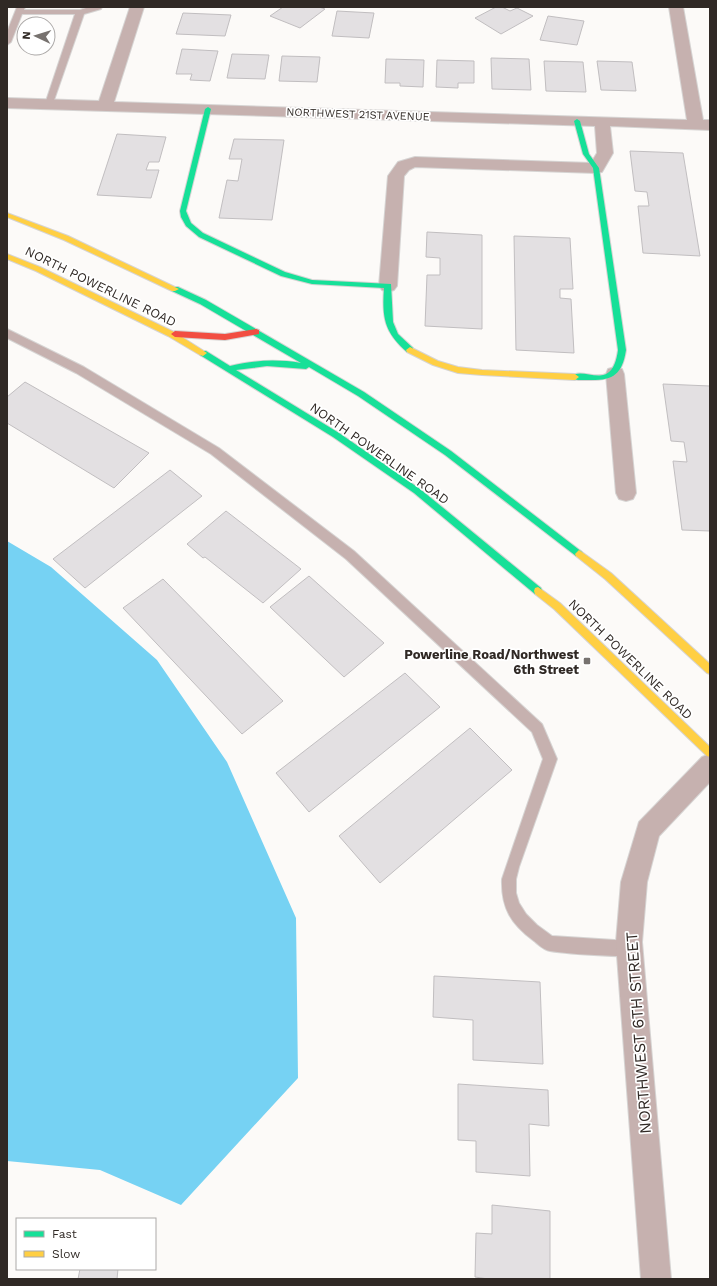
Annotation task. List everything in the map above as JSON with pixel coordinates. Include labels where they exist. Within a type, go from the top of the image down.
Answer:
[{"type":"main road","points":[[208,109],[183,211],[184,217],[188,224],[201,235],[283,274],[298,279],[312,282],[388,286],[386,313],[391,332],[411,351],[442,368],[464,372],[603,378],[615,374],[621,362],[622,350],[596,168],[586,154],[577,121]]},
{"type":"main road","name":"NORTH POWERLINE ROAD","points":[[7,215],[66,238],[203,302],[361,394],[448,453],[578,552],[608,576],[710,670]]},
{"type":"main road","name":"NORTH POWERLINE ROAD","points":[[7,256],[38,269],[172,334],[336,435],[417,492],[557,606],[710,753]]},
{"type":"main road","points":[[172,334],[226,338],[240,337],[256,332]]},
{"type":"main road","points":[[229,369],[249,363],[268,362],[315,368]]},
{"type":"street","points":[[105,106],[137,7]]},
{"type":"street","points":[[676,7],[703,125]]},
{"type":"street","name":"NORTHWEST 21ST AVENUE","points":[[7,103],[703,125]]},
{"type":"street","points":[[388,286],[396,176],[400,167],[416,162],[596,168],[605,153],[602,122]]},
{"type":"street","points":[[615,374],[626,493]]},
{"type":"street","name":"NORTHWEST 6TH STREET","points":[[656,1279],[629,942],[634,882],[648,830],[710,765]]},
{"type":"lane","points":[[7,42],[20,9],[80,12],[98,7]]},
{"type":"lane","points":[[49,104],[80,12]]},
{"type":"lane","points":[[7,333],[80,370],[215,451],[350,555],[537,728],[550,760],[512,867],[509,879],[509,893],[512,906],[521,919],[549,943],[630,949]]},
{"type":"water","points":[[7,541],[51,567],[157,660],[227,762],[296,918],[298,1078],[181,1205],[100,1170],[7,1161]]},
{"type":"building","points":[[283,7],[319,7],[325,9],[300,28],[270,16]]},
{"type":"building","points":[[496,7],[502,7],[510,11],[517,8],[533,16],[501,34],[475,18]]},
{"type":"building","points":[[337,11],[374,13],[369,38],[332,36]]},
{"type":"building","points":[[183,13],[231,15],[225,36],[176,34]]},
{"type":"building","points":[[548,16],[584,21],[577,45],[540,40]]},
{"type":"building","points":[[182,49],[218,51],[210,81],[190,80],[192,74],[176,74]]},
{"type":"building","points":[[232,54],[269,55],[265,79],[227,78]]},
{"type":"building","points":[[282,56],[320,57],[317,82],[279,81]]},
{"type":"building","points":[[491,58],[529,59],[531,90],[492,89]]},
{"type":"building","points":[[386,59],[424,60],[423,87],[400,86],[400,83],[385,83]]},
{"type":"building","points":[[437,60],[474,61],[474,83],[458,83],[458,88],[436,87]]},
{"type":"building","points":[[544,61],[583,62],[586,92],[546,91]]},
{"type":"building","points":[[597,61],[632,62],[636,91],[601,90]]},
{"type":"building","points":[[117,134],[166,137],[159,162],[149,162],[146,170],[159,170],[151,198],[97,195]]},
{"type":"building","points":[[234,139],[284,140],[272,220],[219,218],[227,180],[238,181],[242,159],[229,159]]},
{"type":"building","points":[[630,151],[683,153],[700,256],[643,253],[638,206],[649,206],[647,192],[635,191]]},
{"type":"building","points":[[427,232],[482,235],[482,329],[425,326],[427,275],[440,275],[440,258],[426,257]]},
{"type":"building","points":[[514,236],[570,238],[573,289],[560,289],[560,298],[571,299],[574,353],[516,350]]},
{"type":"building","points":[[25,382],[149,453],[114,488],[7,423],[7,397]]},
{"type":"building","points":[[663,384],[710,386],[710,531],[682,530],[673,461],[687,462],[684,442],[671,441]]},
{"type":"building","points":[[170,470],[202,496],[85,588],[53,559]]},
{"type":"building","points":[[226,511],[301,569],[263,603],[205,557],[203,558],[187,544]]},
{"type":"building","points":[[309,576],[384,643],[344,677],[270,607]]},
{"type":"building","points":[[163,579],[283,701],[242,734],[123,608]]},
{"type":"building","points":[[405,673],[440,707],[309,812],[276,773]]},
{"type":"building","points":[[470,728],[512,770],[380,883],[339,836]]},
{"type":"building","points":[[434,976],[540,982],[543,1064],[473,1060],[473,1020],[433,1017]]},
{"type":"building","points":[[458,1084],[548,1090],[549,1126],[529,1124],[530,1176],[476,1172],[476,1141],[458,1140]]},
{"type":"building","points":[[492,1205],[550,1211],[550,1279],[488,1279],[475,1277],[476,1233],[492,1234]]},
{"type":"building","points":[[80,1270],[118,1270],[117,1279],[78,1279]]},
{"type":"traffic: fast","points":[[208,109],[183,211],[184,217],[188,224],[201,235],[283,274],[312,282],[388,286],[387,314],[389,322],[396,336],[410,350]]},
{"type":"traffic: fast","points":[[575,377],[601,378],[608,376],[617,368],[622,350],[596,168],[586,154],[577,121]]},
{"type":"traffic: fast","points":[[175,289],[203,302],[361,394],[448,453],[579,554]]},
{"type":"traffic: fast","points":[[203,353],[336,435],[417,491],[538,591]]},
{"type":"traffic: fast","points":[[229,369],[258,363],[306,366]]},
{"type":"traffic: slow","points":[[7,215],[66,238],[175,289]]},
{"type":"traffic: slow","points":[[7,256],[38,269],[171,334],[203,353]]},
{"type":"traffic: slow","points":[[410,350],[435,363],[470,372],[575,377]]},
{"type":"traffic: slow","points":[[579,554],[608,576],[710,670]]},
{"type":"traffic: slow","points":[[538,591],[557,606],[710,753]]},
{"type":"traffic: jam","points":[[175,334],[225,337],[256,332]]},
{"type":"place","name":"Powerline Road/Northwest 6th Street","points":[[587,661]]}]
